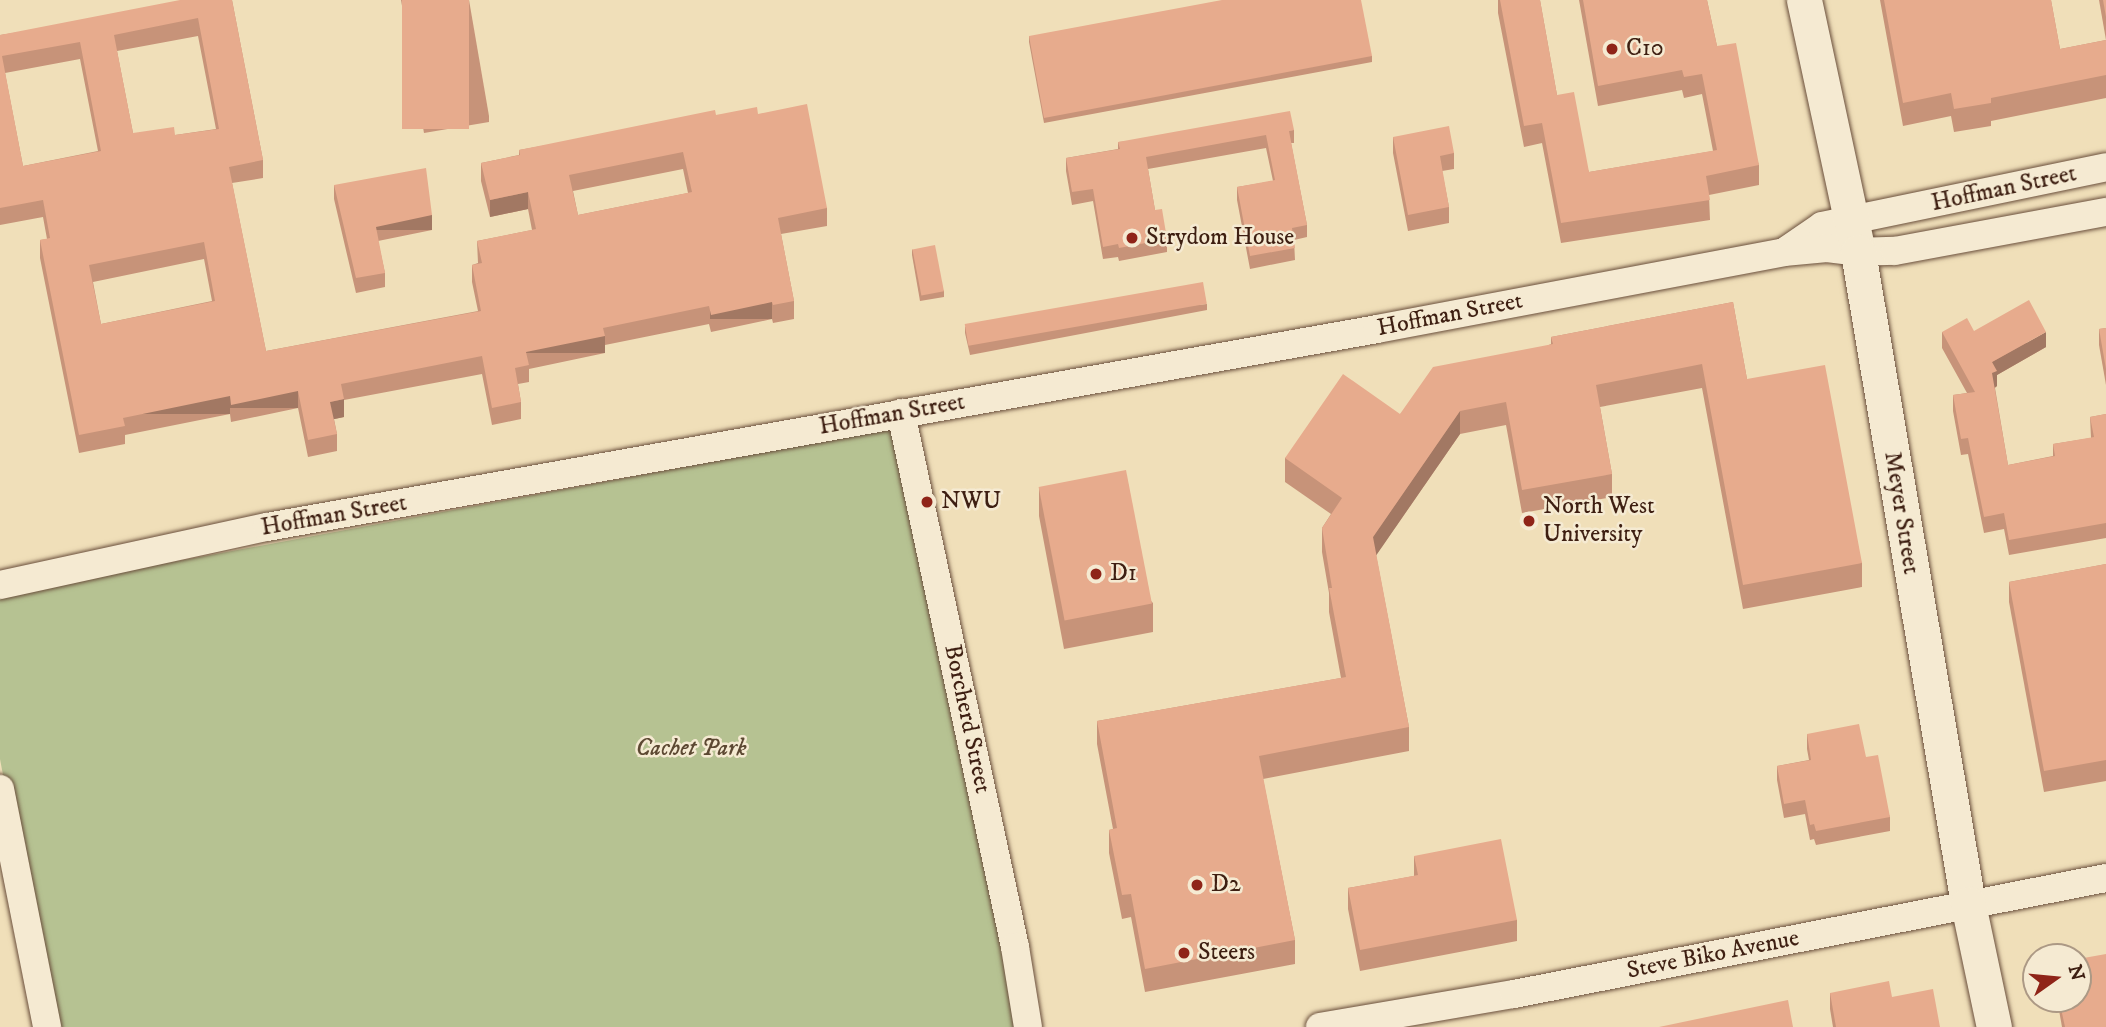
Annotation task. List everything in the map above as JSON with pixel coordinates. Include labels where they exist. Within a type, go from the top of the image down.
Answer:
[{"type":"street","name":"Meyer Street","points":[[1804,0],[1854,236],[1968,905],[1994,1027]]},
{"type":"street","name":"Hoffman Street","points":[[1854,236],[1886,211],[1912,209],[2106,167]]},
{"type":"street","name":"Hoffman Street","points":[[0,585],[267,527],[1377,329],[1784,252],[1822,226],[1895,251],[2106,212]]},
{"type":"street","name":"Borcherd Street","points":[[901,413],[1016,947],[1028,1027]]},
{"type":"street","points":[[0,789],[47,1027]]},
{"type":"street","name":"Steve Biko Avenue","points":[[1320,1027],[1514,994],[2106,878]]},
{"type":"green space","name":"Cachet Park","points":[[911,425],[1026,1027],[51,1027],[0,759],[0,594]]},
{"type":"building","points":[[180,0],[232,0],[263,160],[229,167],[266,351],[481,311],[472,265],[482,263],[477,241],[536,229],[528,192],[490,200],[481,163],[520,155],[519,150],[715,110],[716,115],[757,107],[758,114],[807,104],[827,208],[778,218],[794,301],[773,305],[772,302],[711,315],[709,306],[603,328],[605,336],[526,352],[529,365],[515,368],[521,402],[492,408],[482,356],[341,384],[344,399],[330,402],[337,434],[308,440],[298,391],[231,405],[230,396],[123,418],[125,426],[79,435],[40,240],[50,238],[43,200],[0,208],[0,35]],"holes":[[[198,18],[219,129],[175,135],[174,127],[133,133],[114,35]],[[80,42],[101,151],[23,166],[2,56]],[[683,152],[692,192],[578,215],[569,175]],[[204,242],[215,301],[101,324],[89,265]]]},
{"type":"building","points":[[402,0],[469,0],[469,129],[402,129]]},
{"type":"building","points":[[1222,0],[1361,0],[1372,56],[1044,118],[1029,36]]},
{"type":"building","points":[[1500,0],[1540,0],[1557,95],[1574,92],[1589,172],[1717,150],[1702,74],[1684,77],[1682,70],[1598,86],[1583,0],[1707,0],[1717,46],[1736,43],[1759,165],[1706,176],[1710,200],[1561,223],[1542,123],[1524,126]]},
{"type":"building","points":[[1884,0],[2051,0],[2060,49],[2106,40],[2106,75],[1991,98],[1991,103],[1954,109],[1951,93],[1903,103]]},
{"type":"building","points":[[1290,111],[1294,130],[1289,131],[1307,225],[1292,228],[1295,248],[1250,256],[1237,187],[1275,180],[1266,135],[1146,157],[1155,210],[1162,209],[1167,239],[1119,248],[1118,244],[1103,247],[1093,189],[1072,192],[1066,158],[1120,149],[1118,142]]},
{"type":"building","points":[[1449,126],[1454,153],[1440,156],[1449,207],[1408,215],[1393,137]]},
{"type":"building","points":[[426,168],[432,215],[376,227],[385,273],[356,278],[334,185]]},
{"type":"building","points":[[935,245],[944,291],[921,296],[912,249]]},
{"type":"building","points":[[1203,282],[1207,304],[968,346],[965,324]]},
{"type":"building","points":[[2029,300],[2046,332],[1992,362],[1997,371],[1992,373],[2008,465],[2055,456],[2053,444],[2094,437],[2090,417],[2106,414],[2106,523],[2009,540],[2004,513],[1984,517],[1968,438],[1961,439],[1953,395],[1975,392],[1942,332],[1967,318],[1974,331]]},
{"type":"building","points":[[1733,302],[1747,379],[1825,365],[1862,563],[1743,585],[1702,364],[1596,385],[1612,474],[1522,490],[1506,402],[1460,411],[1373,537],[1409,727],[1259,756],[1295,940],[1145,969],[1131,894],[1122,895],[1109,830],[1117,828],[1097,721],[1346,677],[1329,588],[1332,588],[1322,528],[1342,498],[1285,458],[1343,374],[1400,414],[1433,367],[1553,344],[1551,337]]},
{"type":"building","points":[[2106,328],[2106,369],[2099,329]]},
{"type":"building","name":"D1","points":[[1126,470],[1152,604],[1065,620],[1039,487]]},
{"type":"building","points":[[2106,564],[2106,760],[2044,771],[2009,582]]},
{"type":"building","points":[[1859,724],[1866,757],[1878,755],[1890,817],[1816,831],[1814,824],[1810,825],[1805,800],[1784,804],[1777,766],[1811,760],[1807,734]]},
{"type":"building","points":[[1501,839],[1517,920],[1360,950],[1348,888],[1418,875],[1414,856]]},
{"type":"building","points":[[2106,954],[2106,1027],[2065,1027],[2062,1013],[2092,1013],[2092,956]]},
{"type":"building","points":[[1889,981],[1892,997],[1933,989],[1940,1027],[1836,1027],[1830,993]]},
{"type":"building","points":[[1788,1000],[1793,1027],[1659,1027]]},
{"type":"place","name":"C10","points":[[1612,49]]},
{"type":"place","name":"Strydom House","points":[[1132,238]]},
{"type":"place","name":"NWU","points":[[927,502]]},
{"type":"place","name":"North West University","points":[[1529,521]]},
{"type":"place","name":"D1","points":[[1096,574]]},
{"type":"place","name":"D2","points":[[1197,885]]},
{"type":"place","name":"Steers","points":[[1184,953]]}]
